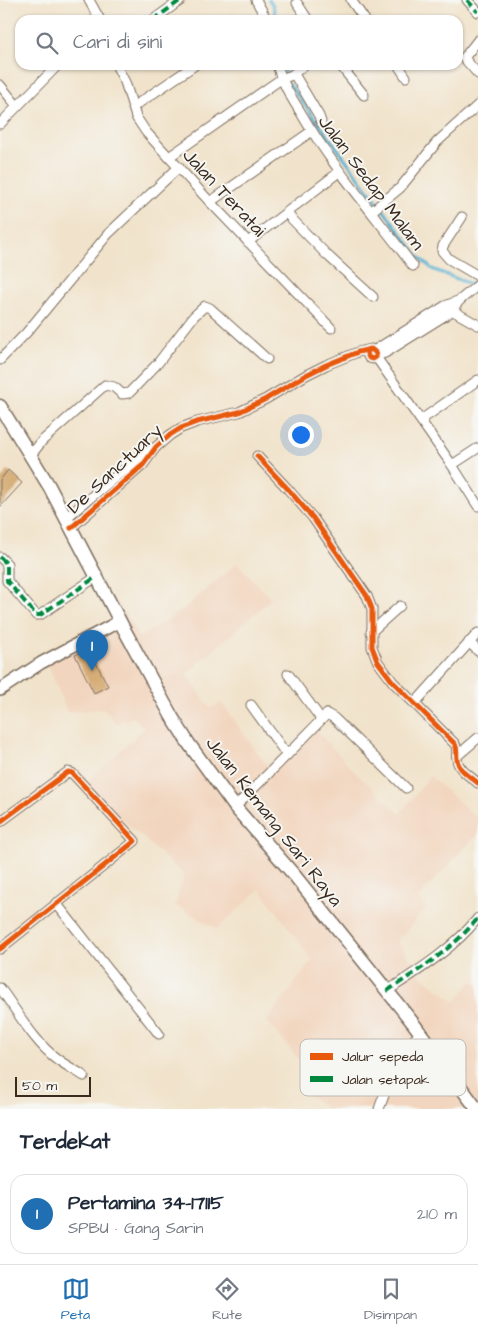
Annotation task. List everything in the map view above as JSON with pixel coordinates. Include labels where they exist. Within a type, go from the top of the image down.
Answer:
[{"type":"main road","name":"Jalan Kemang Sari Raya","points":[[0,406],[31,455],[172,717],[189,744],[253,830],[295,876],[424,1039]]},
{"type":"main road","name":"Jalan Kemang Sari Raya","points":[[466,1094],[477,1109]]},
{"type":"street","points":[[89,0],[97,15]]},
{"type":"street","points":[[160,15],[181,0]]},
{"type":"street","points":[[256,0],[263,15]]},
{"type":"street","points":[[351,0],[361,15]]},
{"type":"street","points":[[467,0],[478,12]]},
{"type":"street","points":[[297,3],[305,15]]},
{"type":"street","points":[[478,40],[464,58],[478,74]]},
{"type":"street","points":[[0,124],[53,70]]},
{"type":"street","name":"Jalan Teratai","points":[[119,70],[125,82],[136,117],[146,132],[210,202],[331,328]]},
{"type":"street","points":[[133,107],[188,70]]},
{"type":"street","name":"Jalan Sedap Malam","points":[[282,70],[288,77],[312,131],[339,172],[377,207],[413,266]]},
{"type":"street","points":[[169,157],[297,70]]},
{"type":"street","points":[[344,70],[364,95]]},
{"type":"street","points":[[401,70],[406,78]]},
{"type":"street","points":[[288,77],[321,122]]},
{"type":"street","points":[[0,85],[16,106]]},
{"type":"street","points":[[377,207],[400,188],[437,142],[478,105]]},
{"type":"street","points":[[210,202],[312,131]]},
{"type":"street","points":[[0,360],[27,332],[108,234],[179,167]]},
{"type":"street","points":[[248,242],[339,172]]},
{"type":"street","points":[[286,213],[327,255],[373,297]]},
{"type":"street","points":[[462,218],[443,246],[442,251],[449,259],[478,276]]},
{"type":"street","points":[[477,285],[448,308],[478,324]]},
{"type":"street","points":[[31,455],[42,441],[105,385],[114,387],[122,394],[129,393],[158,363],[203,307],[210,308],[267,359]]},
{"type":"street","name":"De Sanctuary","points":[[68,523],[143,465],[156,447],[181,428],[197,422],[239,412],[341,358],[358,352],[373,356],[384,353],[448,308]]},
{"type":"street","points":[[373,356],[452,465],[478,506]]},
{"type":"street","points":[[420,420],[478,380]]},
{"type":"street","points":[[452,465],[478,448]]},
{"type":"street","points":[[257,456],[313,518],[367,596],[372,609],[372,647],[378,662],[393,682],[457,746],[460,768],[478,782]]},
{"type":"street","points":[[0,557],[7,564],[7,581],[36,615],[40,615],[96,577]]},
{"type":"street","points":[[371,632],[400,606]]},
{"type":"street","points":[[0,690],[41,664],[120,621]]},
{"type":"street","points":[[415,703],[478,633]]},
{"type":"street","points":[[469,642],[478,651]]},
{"type":"street","points":[[288,674],[321,719]]},
{"type":"street","points":[[251,705],[288,756]]},
{"type":"street","points":[[235,807],[288,756],[327,714],[331,715],[406,788]]},
{"type":"street","points":[[457,756],[478,738]]},
{"type":"street","points":[[0,822],[68,772],[72,773],[135,841],[0,949]]},
{"type":"street","points":[[56,904],[159,1034]]},
{"type":"street","points":[[387,991],[434,960],[469,929],[478,918]]},
{"type":"street","points":[[0,988],[30,1031],[47,1050],[56,1059],[84,1076]]},
{"type":"street","points":[[414,1039],[420,1033]]},
{"type":"street","points":[[379,1109],[384,1096]]},
{"type":"shaded area","points":[[237,563],[271,599],[186,674],[210,708],[222,703],[270,770],[314,728],[354,771],[400,814],[430,776],[478,819],[478,834],[417,898],[426,908],[397,941],[423,977],[455,1002],[472,981],[478,984],[478,1106],[475,1109],[373,1109],[370,1107],[368,1109],[328,1109],[310,1096],[466,1096],[466,1039],[300,1039],[300,1061],[267,1021],[312,960],[260,889],[217,929],[175,905],[184,875],[84,785],[145,728],[133,717],[116,724],[105,709],[67,712],[45,657],[125,612],[139,638],[184,609]]},
{"type":"building","points":[[8,470],[22,483],[0,507],[0,480]]},
{"type":"building","points":[[89,649],[108,686],[94,693],[75,655]]},
{"type":"waterway","points":[[269,0],[273,5],[275,15]]},
{"type":"waterway","points":[[284,70],[285,76]]},
{"type":"waterway","points":[[289,84],[418,256],[432,269],[475,286]]},
{"type":"marked path","points":[[160,15],[181,0]]},
{"type":"marked path","points":[[467,0],[478,12]]},
{"type":"marked path","points":[[0,557],[7,564],[7,581],[36,615],[40,615],[96,577]]},
{"type":"marked path","points":[[387,991],[447,949],[478,918]]},
{"type":"cycle path","points":[[71,528],[143,465],[156,447],[181,428],[197,422],[239,412],[266,399],[306,375],[358,352],[371,349],[376,353],[376,357],[373,359],[369,358],[368,351]]},
{"type":"cycle path","points":[[257,456],[313,518],[367,596],[372,609],[372,647],[378,662],[393,682],[455,744],[458,763],[478,783]]},
{"type":"cycle path","points":[[0,822],[68,772],[72,773],[135,841],[0,949]]},
{"type":"place","name":"Pertamina 34-17115","points":[[92,671]]}]
